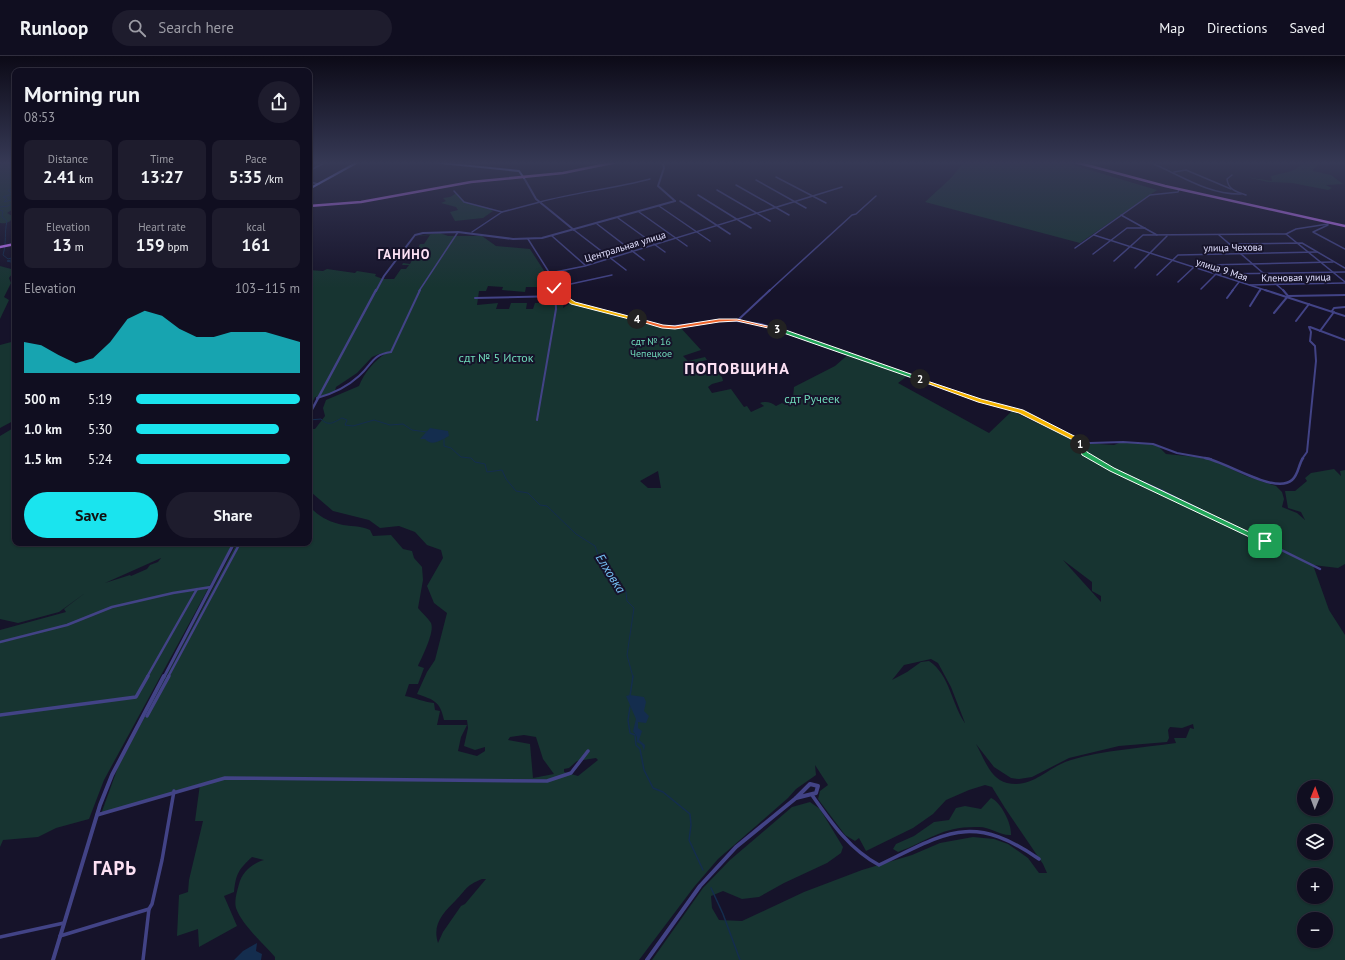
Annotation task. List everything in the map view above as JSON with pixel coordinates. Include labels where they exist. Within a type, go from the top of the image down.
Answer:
[{"type":"main road","points":[[312,206],[330,204]]},
{"type":"main road","points":[[1246,204],[1345,226]]},
{"type":"main road","points":[[1,246],[12,244]]},
{"type":"street","points":[[472,204],[502,212]]},
{"type":"street","points":[[472,232],[502,212],[532,204]]},
{"type":"street","points":[[543,204],[626,270]]},
{"type":"street","points":[[312,409],[382,279],[414,235],[424,232],[472,232],[503,238],[528,240],[575,231],[667,204]]},
{"type":"street","points":[[685,204],[730,234]]},
{"type":"street","points":[[713,204],[751,228]]},
{"type":"street","points":[[741,204],[770,221]]},
{"type":"street","points":[[769,204],[788,215]]},
{"type":"street","name":"Центральная улица","points":[[550,273],[585,266],[783,204]]},
{"type":"street","points":[[799,204],[806,208]]},
{"type":"street","points":[[737,320],[852,215],[856,214],[867,204]]},
{"type":"street","points":[[1075,248],[1137,204]]},
{"type":"street","points":[[660,207],[710,241]]},
{"type":"street","points":[[640,212],[687,246]]},
{"type":"street","points":[[1121,216],[1158,236]]},
{"type":"street","points":[[619,219],[665,252]]},
{"type":"street","points":[[1114,261],[1143,235],[1286,234],[1296,229],[1328,223]]},
{"type":"street","points":[[1328,223],[1313,232],[1345,249]]},
{"type":"street","points":[[598,224],[644,260]]},
{"type":"street","points":[[1093,254],[1127,228],[1145,228]]},
{"type":"street","points":[[317,398],[332,394],[359,376],[378,355],[391,352],[420,290],[458,232]]},
{"type":"street","points":[[1286,234],[1295,243],[1345,282]]},
{"type":"street","name":"улица 9 Мая","points":[[1094,235],[1248,285],[1287,296],[1345,316]]},
{"type":"street","points":[[1218,235],[1277,284],[1287,296]]},
{"type":"street","points":[[552,236],[585,266]]},
{"type":"street","points":[[1135,268],[1167,236]]},
{"type":"street","points":[[528,240],[550,273],[561,296],[573,303],[665,327],[719,320],[737,320],[776,328],[980,400],[1021,411],[1080,441],[1090,443],[1123,442],[1153,444],[1169,451],[1210,459],[1278,484],[1288,483],[1296,476],[1301,460],[1307,452],[1316,361],[1315,346],[1310,341],[1311,332],[1309,327],[1345,340]]},
{"type":"street","points":[[1229,244],[1302,243],[1345,268]]},
{"type":"street","name":"улица Чехова","points":[[1157,275],[1178,255],[1317,252]]},
{"type":"street","points":[[1178,282],[1194,267],[1333,262]]},
{"type":"street","points":[[1201,289],[1216,274],[1345,272]]},
{"type":"street","points":[[557,287],[612,275]]},
{"type":"street","points":[[1227,298],[1239,282]]},
{"type":"street","name":"Кленовая улица","points":[[1248,285],[1345,282]]},
{"type":"street","points":[[537,420],[556,309],[556,284]]},
{"type":"street","points":[[1250,306],[1261,289]]},
{"type":"street","points":[[1287,296],[1345,295]]},
{"type":"street","points":[[475,298],[561,296]]},
{"type":"street","points":[[1274,314],[1287,296]]},
{"type":"street","points":[[1296,321],[1309,304]]},
{"type":"street","points":[[1320,331],[1333,312],[1334,308],[1345,307]]},
{"type":"street","points":[[1080,441],[1084,453],[1112,469],[1164,492],[1320,569]]},
{"type":"street","points":[[52,960],[97,815],[118,762],[232,546]]},
{"type":"street","points":[[147,716],[238,546]]},
{"type":"street","points":[[0,642],[67,625],[112,607],[211,587]]},
{"type":"street","points":[[0,715],[136,697],[197,589]]},
{"type":"street","points":[[97,815],[226,778],[547,781],[571,773],[588,751]]},
{"type":"street","points":[[647,960],[695,892],[754,831],[796,798],[808,785],[814,784],[818,786],[818,791],[812,795],[796,798]]},
{"type":"street","points":[[143,960],[149,909],[152,904],[162,860],[174,792]]},
{"type":"street","points":[[812,795],[838,832],[870,862],[879,865],[948,834],[980,831],[1002,837],[1039,859]]},
{"type":"street","points":[[60,937],[149,909]]},
{"type":"street","points":[[0,937],[64,923]]},
{"type":"green space","points":[[0,204],[12,204],[12,210],[7,213],[12,216],[12,219],[6,223],[0,223]]},
{"type":"green space","points":[[445,204],[474,204],[493,209],[491,210],[493,211],[483,218],[455,221],[450,212],[458,210],[456,207]]},
{"type":"green space","points":[[933,204],[1136,204],[1080,243]]},
{"type":"green space","points":[[440,233],[448,236],[482,236],[496,246],[530,249],[552,283],[553,287],[526,287],[525,292],[502,290],[503,287],[488,286],[486,291],[479,291],[477,305],[498,303],[496,309],[509,309],[511,303],[527,303],[526,309],[533,309],[535,303],[543,303],[545,298],[554,298],[564,302],[563,308],[572,302],[662,327],[680,327],[701,350],[683,356],[688,361],[705,357],[707,360],[695,363],[699,368],[710,366],[722,377],[723,381],[712,384],[708,387],[712,393],[731,389],[744,407],[747,406],[751,412],[764,406],[760,403],[762,402],[768,402],[776,406],[782,403],[786,405],[793,398],[794,387],[835,366],[850,353],[910,374],[898,383],[989,433],[1012,411],[1082,444],[1082,450],[1084,451],[1085,443],[1114,445],[1119,443],[1148,443],[1159,447],[1166,454],[1197,457],[1215,461],[1246,476],[1276,486],[1282,492],[1284,499],[1282,507],[1297,513],[1305,520],[1301,512],[1288,508],[1285,491],[1295,491],[1307,481],[1305,478],[1311,473],[1334,469],[1341,476],[1340,471],[1345,470],[1345,564],[1338,568],[1313,565],[1329,610],[1345,635],[1345,960],[652,960],[703,888],[730,860],[792,807],[810,802],[820,809],[843,847],[841,853],[827,863],[784,883],[759,897],[742,899],[723,891],[711,896],[712,908],[719,920],[742,921],[804,892],[862,870],[912,855],[940,843],[973,837],[994,839],[1008,844],[1028,858],[1039,873],[1047,873],[1043,864],[992,787],[985,785],[946,800],[933,814],[913,828],[866,851],[859,838],[855,841],[845,835],[818,799],[820,791],[828,785],[815,765],[816,775],[796,789],[788,798],[718,859],[694,887],[639,960],[275,960],[275,957],[243,921],[236,908],[235,902],[240,880],[245,872],[252,866],[264,860],[252,857],[238,873],[234,892],[224,896],[237,926],[199,947],[198,929],[177,936],[179,895],[188,892],[189,880],[203,821],[195,821],[200,784],[101,814],[118,767],[235,546],[312,546],[312,509],[322,517],[335,523],[366,528],[370,530],[373,536],[391,535],[403,549],[412,551],[414,558],[422,567],[423,580],[418,608],[430,621],[432,627],[428,644],[418,666],[424,668],[418,684],[409,684],[405,696],[434,703],[435,710],[440,711],[437,725],[467,725],[461,737],[458,751],[477,756],[485,751],[485,747],[475,750],[464,746],[468,728],[467,720],[444,720],[438,705],[435,702],[417,694],[427,672],[435,660],[447,613],[434,603],[427,586],[443,558],[441,550],[427,545],[415,532],[399,526],[380,528],[369,520],[333,511],[312,493],[312,429],[315,429],[325,416],[323,408],[326,400],[359,386],[370,368],[386,353],[372,357],[357,373],[336,387],[335,391],[328,395],[315,397],[312,404],[312,270],[323,271],[327,269],[355,273],[357,271],[376,274],[375,276],[383,279],[394,279],[401,269],[406,269],[409,265],[402,265],[403,263],[410,264],[420,244],[424,244],[430,235],[416,236]],"holes":[[[658,471],[661,488],[648,488],[640,481]],[[1063,560],[1092,582],[1092,591],[1101,596],[1101,602]],[[931,659],[938,663],[951,687],[965,723],[942,674],[929,661],[921,662],[892,680],[904,665]],[[1193,724],[1194,729],[1190,728],[1186,738],[1174,738],[1176,743],[1110,752],[1071,760],[1062,763],[1032,780],[1025,783],[1016,784],[1001,781],[996,777],[988,767],[976,744],[994,767],[1011,778],[1019,779],[1032,777],[1069,758],[1119,746],[1167,742],[1169,738],[1168,730],[1170,727],[1182,728]],[[524,735],[536,737],[543,759],[554,774],[533,778],[530,744],[508,740],[510,737]],[[596,758],[598,760],[578,776],[564,772],[564,769],[569,768],[577,761]],[[482,879],[486,879],[465,904],[461,906],[443,932],[438,943],[436,930],[443,914],[467,888]]]},
{"type":"green space","points":[[0,266],[12,269],[12,274],[9,278],[11,283],[4,297],[9,300],[0,319]]},
{"type":"green space","points":[[12,342],[12,422],[0,428],[0,345]]},
{"type":"green space","points":[[12,429],[12,546],[231,546],[104,780],[89,819],[56,828],[38,837],[3,840],[0,847],[0,630],[66,612],[64,609],[85,593],[59,612],[18,623],[0,619],[0,436]],"holes":[[[161,558],[158,562],[150,565],[147,569],[131,576],[130,575],[105,583]]]},
{"type":"green space","points":[[991,798],[995,800],[1005,814],[1010,825],[1011,835],[1003,834],[983,827],[966,827],[946,831],[898,852],[893,849],[896,844],[914,836],[934,822],[949,820],[956,808],[965,806],[981,809]]},
{"type":"water","points":[[430,428],[448,431],[449,436],[434,443],[425,439],[420,439]]},
{"type":"water","points":[[630,695],[644,697],[646,702],[644,711],[649,716],[646,723],[638,722],[638,728],[642,731],[639,740],[645,745],[644,751],[642,745],[637,742],[637,737],[633,731],[636,719],[626,696]]},
{"type":"water","points":[[257,943],[256,951],[262,954],[261,960],[234,960],[243,951]]},
{"type":"waterway","name":"Елховка","points":[[0,207],[11,204]]},
{"type":"waterway","name":"Елховка","points":[[0,210],[3,211],[2,217],[7,221],[3,255],[8,259],[12,258]]},
{"type":"waterway","name":"Елховка","points":[[12,260],[7,261],[12,262]]},
{"type":"waterway","name":"Елховка","points":[[312,420],[321,419],[329,423],[342,418],[347,420],[345,425],[353,426],[374,420],[390,425],[403,424],[412,430],[427,432]]},
{"type":"waterway","name":"Елховка","points":[[444,439],[444,446],[451,448],[461,457],[471,458],[475,462],[485,464],[487,472],[502,470],[506,479],[516,491],[528,493],[540,505],[547,506],[576,534],[595,546],[600,560],[610,569],[626,592],[627,601],[634,608],[627,655],[633,677]]},
{"type":"waterway","name":"Елховка","points":[[630,696],[633,677]]},
{"type":"waterway","name":"Елховка","points":[[630,707],[628,720],[630,733],[635,735],[636,745],[640,749],[644,770],[653,788],[663,792],[690,814],[691,825],[689,840],[703,870]]},
{"type":"waterway","name":"Елховка","points":[[711,888],[723,914],[740,960]]},
{"type":"district","name":"ГАНИНО","points":[[404,254]]},
{"type":"district","name":"ПОПОВЩИНА","points":[[737,368]]},
{"type":"district","name":"ГАРЬ","points":[[115,868]]},
{"type":"route","points":[[554,288],[555,295],[557,297],[561,296],[565,300],[573,303],[665,327],[675,327],[719,320],[737,320],[761,324],[980,400],[1021,411],[1080,441],[1081,448],[1084,453],[1112,469],[1154,487],[1265,541]]},
{"type":"park label","name":"сдт № 16 Чепецкое","points":[[651,346]]},
{"type":"park label","name":"сдт № 5 Исток","points":[[496,358]]},
{"type":"park label","name":"сдт Ручеек","points":[[812,399]]}]
